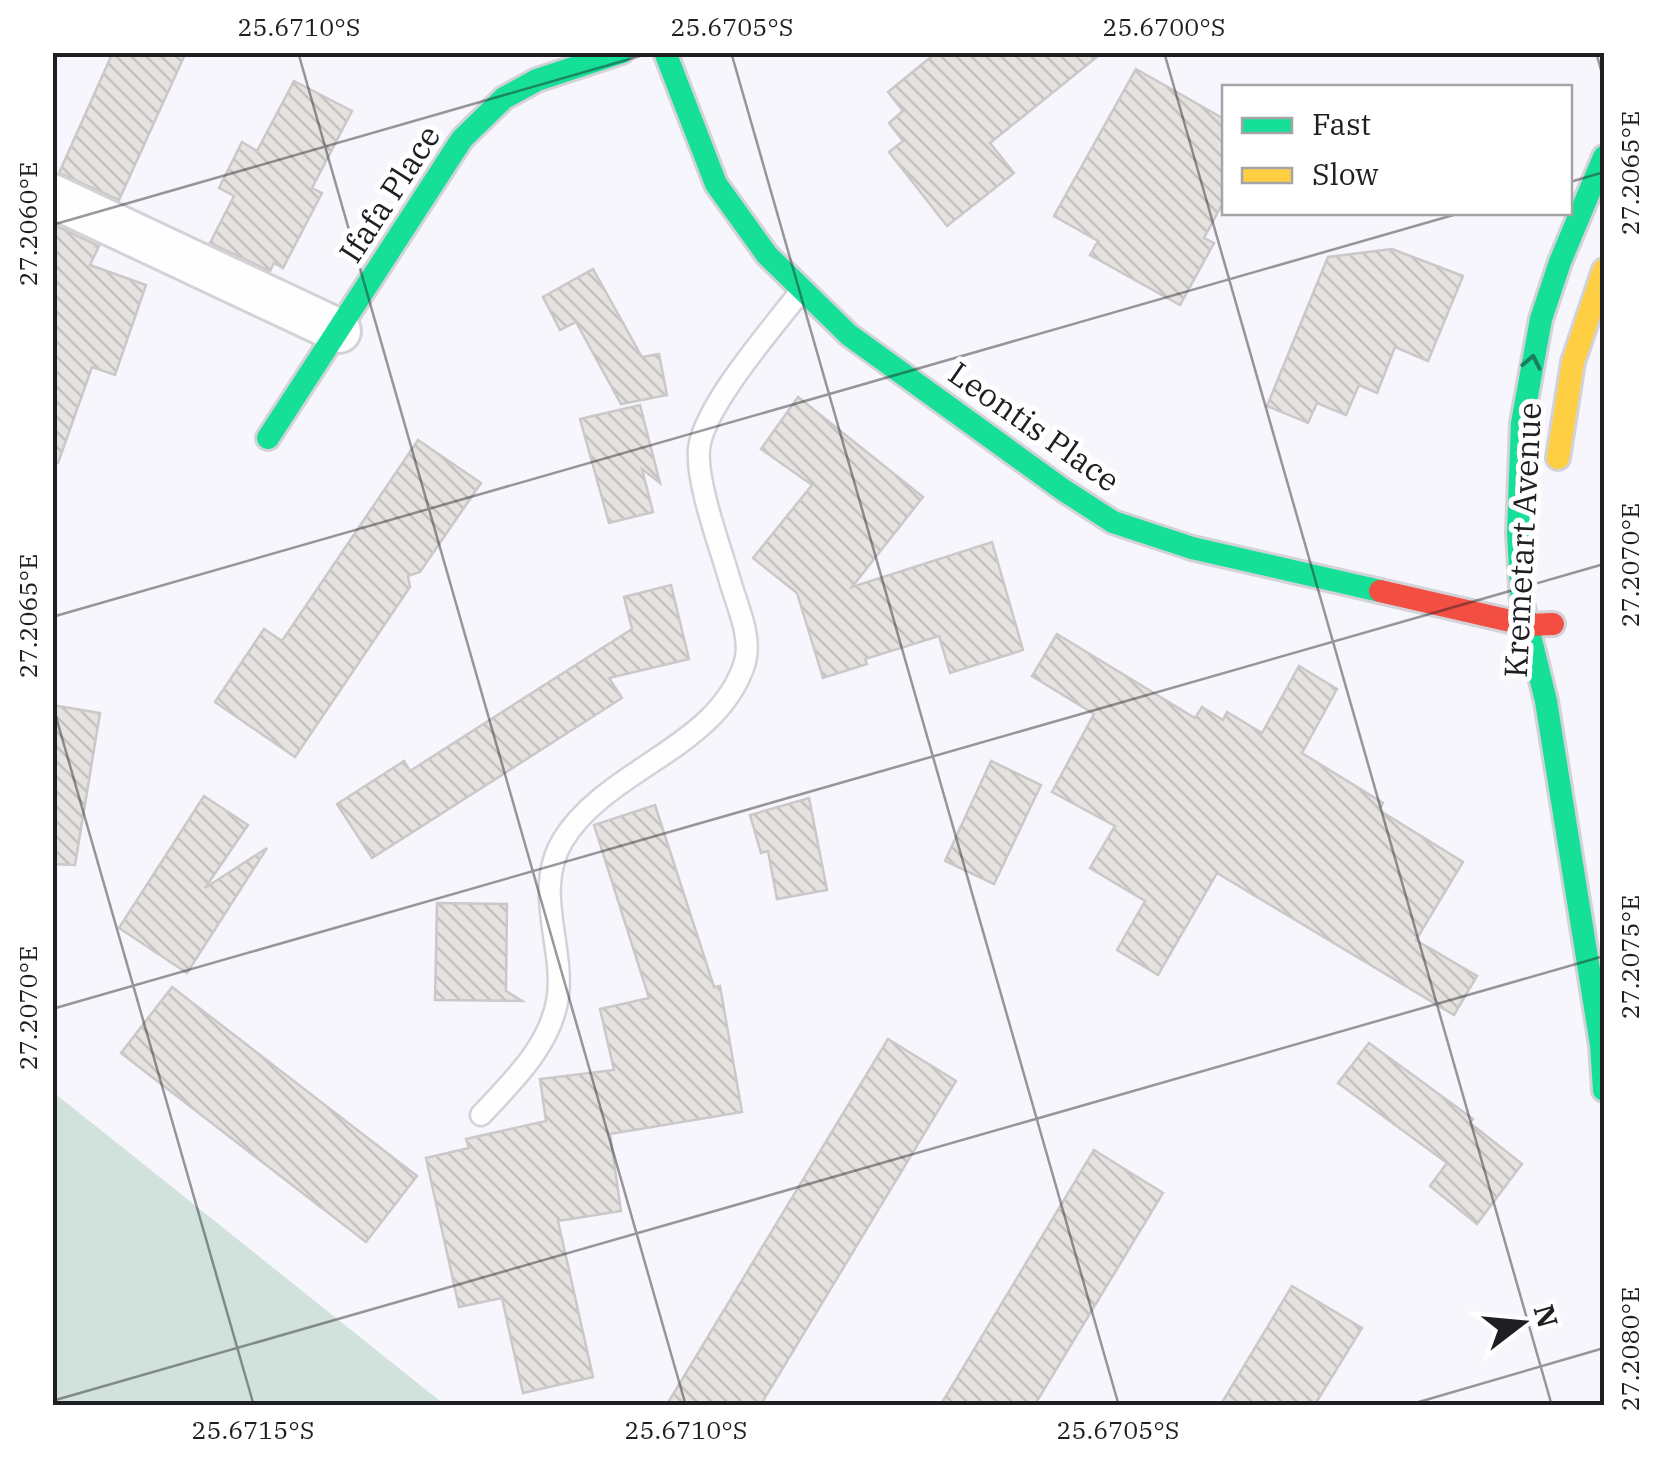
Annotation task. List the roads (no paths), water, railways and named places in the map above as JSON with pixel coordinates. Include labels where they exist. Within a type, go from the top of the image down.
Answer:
[{"type":"street","name":"Ifafa Place","points":[[268,438],[426,200],[462,139],[504,98],[536,80],[622,52]]},
{"type":"street","name":"Leontis Place","points":[[665,52],[716,184],[768,254],[850,335],[1113,522],[1192,548],[1528,625],[1554,624]]},
{"type":"street","name":"Kremetart Avenue","points":[[1604,157],[1541,319],[1522,423],[1518,513],[1522,602],[1546,701],[1604,1090]]},
{"type":"street","points":[[52,196],[338,331]]},
{"type":"street","name":"Kremetart Avenue","points":[[1556,484],[1562,400],[1604,270]]},
{"type":"street","name":"Kremetart Avenue","points":[[1546,701],[1556,600]]},
{"type":"lane","points":[[481,1115],[524,1069],[554,1014],[558,978],[549,906],[550,881],[555,856],[564,839],[578,820],[696,729],[730,694],[745,662],[746,634],[705,493],[699,450],[706,424],[716,407],[802,289]]}]
